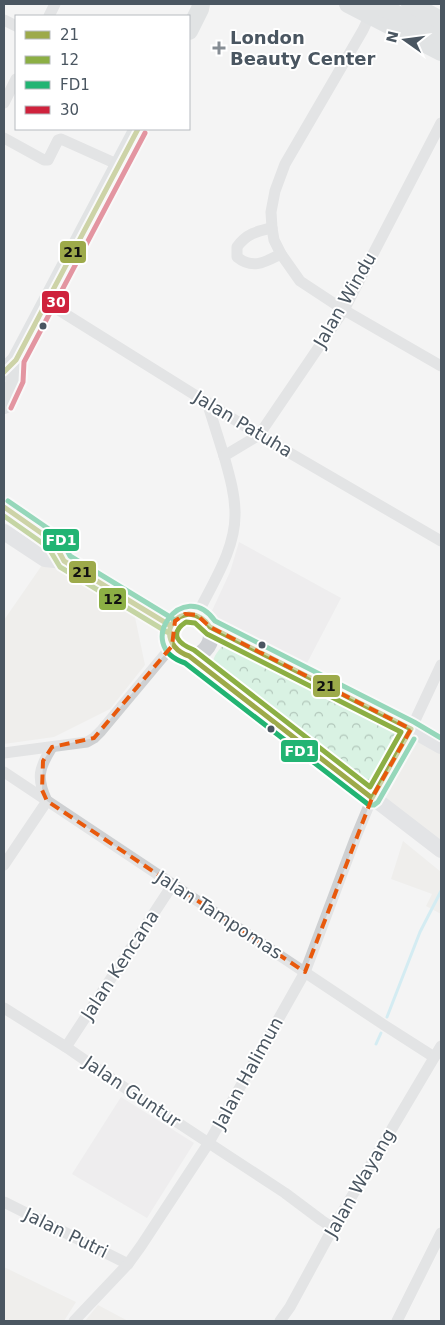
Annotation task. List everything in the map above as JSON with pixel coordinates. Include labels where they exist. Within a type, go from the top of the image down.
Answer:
[{"type":"main road","points":[[348,4],[374,10],[441,37]]},
{"type":"main road","points":[[410,4],[441,20]]},
{"type":"main road","points":[[190,29],[203,6]]},
{"type":"main road","points":[[374,10],[441,52]]},
{"type":"main road","points":[[4,405],[16,380],[10,366],[137,130]]},
{"type":"street","points":[[374,10],[285,164],[275,191],[271,212],[274,240],[280,254],[300,281],[344,310],[441,366]]},
{"type":"street","points":[[4,103],[15,81]]},
{"type":"street","name":"Jalan Windu","points":[[224,456],[259,435],[344,310],[441,123]]},
{"type":"street","points":[[4,138],[44,160],[48,160],[58,140],[61,139],[119,165]]},
{"type":"street","points":[[272,228],[254,233],[243,239],[237,247],[238,257],[252,265],[264,263],[280,254]]},
{"type":"street","name":"Jalan Patuha","points":[[46,302],[259,435],[441,541]]},
{"type":"street","points":[[197,615],[228,551],[235,514],[224,456],[207,402]]},
{"type":"street","points":[[4,507],[54,542],[64,561]]},
{"type":"street","points":[[4,532],[45,559],[64,561],[171,626]]},
{"type":"street","points":[[441,746],[210,627],[205,620],[197,615],[191,614],[179,617],[171,626],[169,636],[172,646],[180,653],[189,656],[441,850]]},
{"type":"street","points":[[189,656],[201,653],[209,644],[211,639],[210,627]]},
{"type":"street","points":[[4,753],[87,742],[94,738],[172,646]]},
{"type":"street","name":"Jalan Halimun","points":[[74,1321],[128,1264],[141,1246],[208,1144],[305,972],[372,798],[411,729],[441,665]]},
{"type":"street","points":[[4,865],[47,801],[40,779],[43,761],[52,747]]},
{"type":"street","name":"Jalan Tampomas","points":[[4,772],[434,1058]]},
{"type":"street","name":"Jalan Kencana","points":[[66,1046],[173,884]]},
{"type":"street","name":"Jalan Guntur","points":[[4,1008],[66,1046],[208,1144],[285,1193],[333,1228]]},
{"type":"street","name":"Jalan Wayang","points":[[280,1321],[290,1307],[333,1228],[441,1046]]},
{"type":"street","name":"Jalan Putri","points":[[4,1202],[128,1264]]},
{"type":"street","points":[[397,1321],[441,1233]]},
{"type":"highlighted area","points":[[185,614],[197,615],[210,627],[411,729],[372,798],[305,972],[47,801],[42,790],[43,761],[52,747],[94,738],[172,646],[175,621]]},
{"type":"shaded area","points":[[239,542],[341,598],[306,665],[210,615],[230,572]]},
{"type":"shaded area","points":[[49,555],[135,617],[145,665],[110,709],[54,737],[4,744],[4,620]]},
{"type":"shaded area","points":[[415,738],[441,754],[441,842],[379,796]]},
{"type":"shaded area","points":[[403,841],[441,872],[441,914],[426,906],[432,894],[391,879]]},
{"type":"shaded area","points":[[121,1097],[194,1143],[147,1218],[72,1174]]},
{"type":"shaded area","points":[[4,1267],[76,1302],[64,1321],[4,1321]]},
{"type":"shaded area","points":[[98,1305],[128,1321],[85,1321]]},
{"type":"green space","points":[[226,643],[404,732],[369,790],[212,665],[217,653]]},
{"type":"waterway","points":[[387,1017],[420,932],[441,891]]},
{"type":"waterway","points":[[376,1044],[381,1033]]},
{"type":"transit line","name":"21","points":[[4,372],[16,360],[137,130]]},
{"type":"transit line","name":"30","points":[[11,408],[23,382],[24,362],[145,133]]},
{"type":"transit line","name":"FD1","points":[[8,501],[59,536],[70,556],[175,620]]},
{"type":"transit line","name":"21","points":[[4,507],[54,542],[64,561],[171,626]]},
{"type":"transit line","name":"12","points":[[4,516],[48,547],[60,567],[167,632]]},
{"type":"transit line","name":"FD1","points":[[414,739],[378,802],[374,805],[369,805],[185,663],[170,654],[163,643],[163,630],[168,619],[178,610],[190,606],[203,609],[215,621],[414,722],[441,738]]},
{"type":"transit line","name":"21","points":[[189,614],[198,616],[210,627],[411,729],[372,798],[175,647],[171,640],[171,627],[174,621],[189,614]]},
{"type":"transit line","name":"12","points":[[186,622],[195,623],[207,634],[401,732],[370,787],[194,650],[180,642],[177,635],[178,631],[186,622]]},
{"type":"place","name":"London Beauty Center","points":[[219,48]]}]
